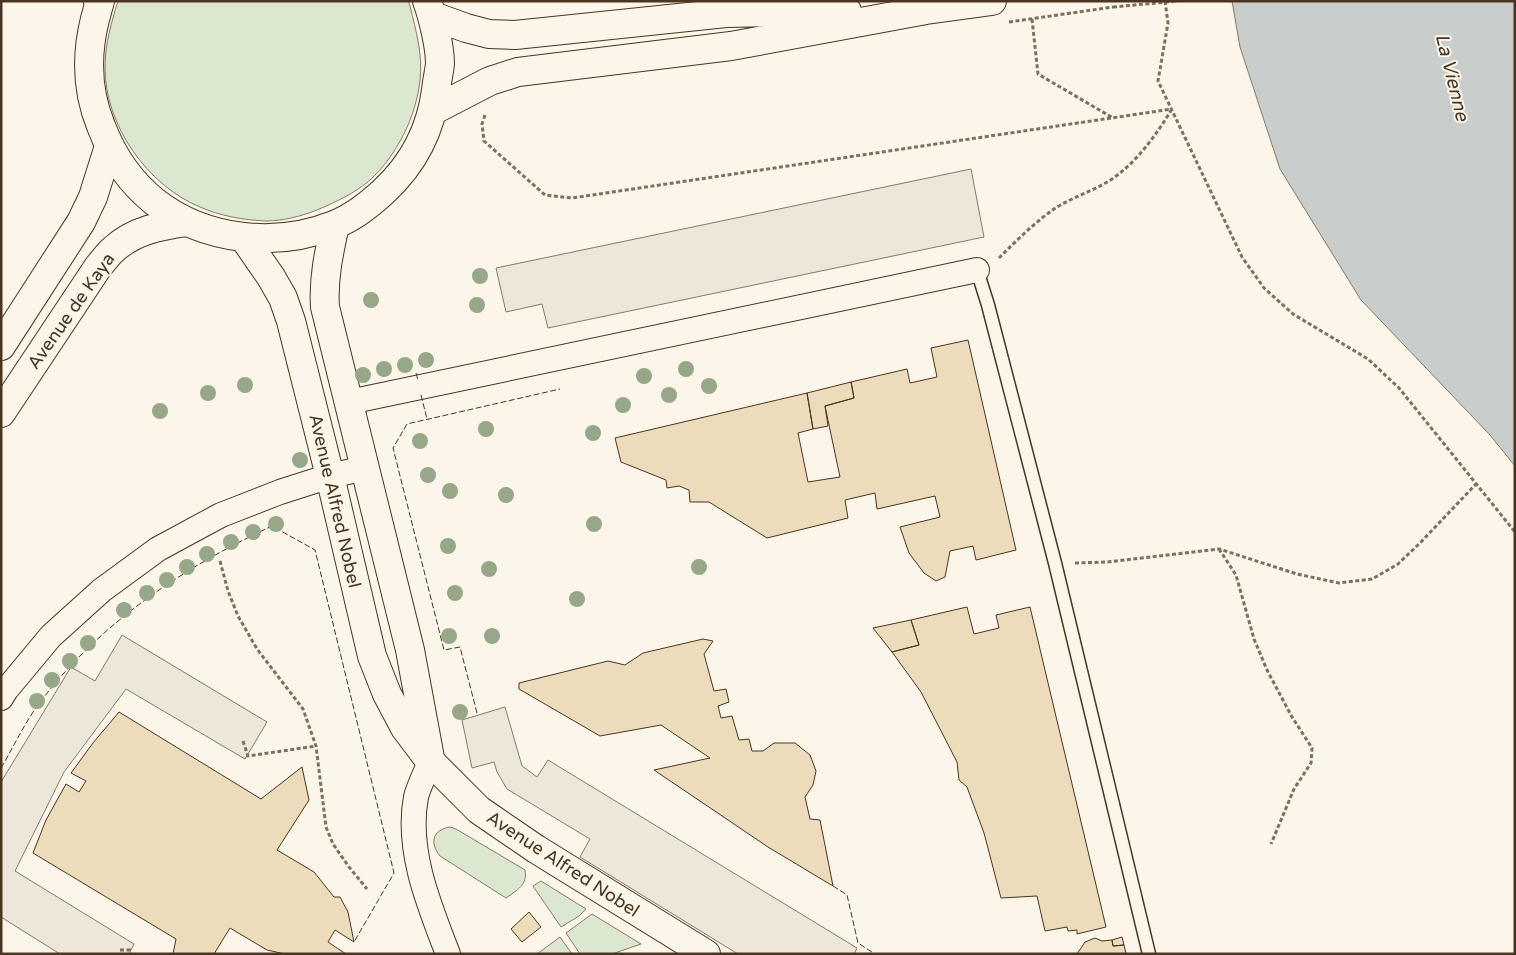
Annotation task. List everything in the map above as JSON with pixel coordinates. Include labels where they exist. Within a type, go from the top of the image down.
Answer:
[{"type":"main road","points":[[99,2],[90,39],[89,76],[95,112],[108,146],[129,176],[155,202],[187,222],[215,232],[244,238],[290,238],[335,225],[368,205],[397,179],[419,146],[434,110],[440,62],[430,8]]},
{"type":"main road","points":[[430,8],[466,28],[489,34],[515,35],[726,14],[926,10],[998,12]]},
{"type":"main road","points":[[434,110],[490,81],[518,72],[730,46],[926,10]]},
{"type":"main road","name":"Avenue de Kaya","points":[[1,346],[81,222],[93,197],[108,146]]},
{"type":"main road","name":"Avenue de Kaya","points":[[1,412],[98,267],[114,249],[131,237],[150,228],[187,222]]},
{"type":"main road","name":"Avenue Alfred Nobel","points":[[335,225],[326,271],[325,307],[410,650],[430,762]]},
{"type":"main road","name":"Avenue Alfred Nobel","points":[[244,238],[283,298],[291,321],[372,656],[387,694],[405,728],[430,762],[479,810],[536,849],[706,954]]},
{"type":"street","points":[[349,402],[977,270]]},
{"type":"street","points":[[1,698],[51,636],[102,590],[158,549],[221,515],[280,492],[330,476],[364,468]]},
{"type":"street","points":[[430,762],[416,796],[414,828],[419,865],[432,912],[448,954]]},
{"type":"lane","points":[[977,270],[988,305],[1055,563],[1149,954]]},
{"type":"path","points":[[1165,1],[1168,23],[1158,81],[1242,257],[1264,288],[1293,314],[1368,359],[1399,388],[1515,532]]},
{"type":"path","points":[[998,12],[1032,19],[1112,6],[1178,1]]},
{"type":"path","points":[[1032,19],[1038,74],[1113,118]]},
{"type":"path","points":[[487,112],[482,124],[484,141],[545,195],[572,198],[1172,109]]},
{"type":"path","points":[[977,270],[993,263],[1020,237],[1055,209],[1112,179],[1145,148],[1172,109]]},
{"type":"path","points":[[1055,563],[1106,562],[1219,549],[1297,574],[1340,583],[1372,579],[1398,564],[1476,484]]},
{"type":"path","points":[[1219,549],[1236,575],[1254,639],[1267,670],[1312,748],[1311,763],[1294,789],[1271,844]]},
{"type":"path","points":[[220,560],[228,591],[238,616],[257,649],[303,709],[316,746],[326,827],[333,844],[367,889]]},
{"type":"path","points":[[244,741],[248,756],[316,746]]},
{"type":"path","points":[[120,950],[130,950],[131,954]]},
{"type":"green space","points":[[118,1],[408,1],[421,61],[418,94],[410,121],[389,159],[370,180],[345,197],[317,210],[292,218],[266,221],[232,217],[200,207],[181,197],[163,184],[147,168],[133,151],[112,111],[107,89],[105,59],[109,34]]},
{"type":"green space","points":[[450,827],[525,870],[525,880],[521,887],[506,898],[440,856],[435,846],[434,837],[440,831]]},
{"type":"green space","points":[[541,881],[586,909],[579,916],[561,927],[533,886]]},
{"type":"green space","points":[[592,914],[641,944],[612,954],[580,954],[566,933]]},
{"type":"green space","points":[[560,937],[572,954],[537,954]]},
{"type":"shaded area","points":[[971,169],[984,237],[548,328],[542,304],[506,312],[496,268]]},
{"type":"shaded area","points":[[122,635],[267,722],[245,759],[126,689],[64,772],[15,871],[134,944],[129,954],[60,954],[1,917],[1,782],[71,667],[95,681]]},
{"type":"shaded area","points":[[505,707],[522,766],[537,777],[548,760],[857,948],[854,954],[738,954],[580,857],[590,839],[507,789],[497,772],[494,762],[472,768],[462,720]]},
{"type":"water","name":"La Vienne","points":[[1232,1],[1515,1],[1515,466],[1490,435],[1361,300],[1280,169],[1240,47]]},
{"type":"building","points":[[968,340],[1016,550],[976,560],[973,546],[950,551],[945,577],[936,581],[924,573],[909,553],[900,527],[940,517],[935,496],[877,509],[875,493],[845,500],[848,518],[767,538],[709,502],[690,502],[689,490],[679,486],[667,488],[666,480],[621,462],[615,438],[807,393],[813,429],[798,433],[808,482],[840,477],[825,406],[854,398],[851,382],[907,369],[910,383],[937,377],[931,348]]},
{"type":"building","points":[[851,382],[854,398],[825,406],[828,426],[813,429],[807,393]]},
{"type":"building","points":[[967,607],[974,634],[999,628],[996,615],[1030,607],[1106,927],[1077,934],[1077,930],[1068,931],[1067,927],[1045,931],[1037,896],[1001,898],[984,833],[967,787],[959,780],[957,762],[921,692],[892,652],[919,645],[911,620]]},
{"type":"building","points":[[911,620],[919,645],[892,652],[873,628]]},
{"type":"building","points":[[703,639],[713,641],[704,654],[714,691],[726,689],[729,702],[718,706],[721,718],[732,716],[739,740],[749,739],[752,751],[763,751],[774,743],[795,743],[810,755],[816,771],[813,785],[805,797],[810,819],[820,820],[833,886],[768,847],[654,770],[710,758],[661,725],[600,736],[519,689],[519,683],[608,661],[625,665],[643,653]]},
{"type":"building","points":[[119,712],[261,799],[302,767],[309,800],[277,850],[314,872],[334,897],[340,897],[348,912],[354,942],[335,930],[328,942],[346,954],[285,954],[267,950],[230,928],[214,954],[173,954],[176,939],[33,853],[46,820],[66,784],[79,792],[86,781],[71,773]]},
{"type":"building","points":[[529,912],[541,927],[522,942],[511,929]]},
{"type":"building","points":[[1122,937],[1124,945],[1113,946],[1112,940]]},
{"type":"building","points":[[1095,938],[1102,941],[1112,940],[1113,946],[1124,945],[1126,954],[1077,954],[1085,942]]},
{"type":"fence","points":[[416,373],[418,380]]},
{"type":"fence","points":[[477,713],[460,647],[444,650],[393,448],[407,424],[560,389]]},
{"type":"fence","points":[[421,395],[427,419]]},
{"type":"fence","points":[[1,768],[38,705],[61,676],[114,624],[143,601],[206,560],[272,526],[315,550],[394,873],[354,942]]},
{"type":"fence","points":[[833,886],[847,895],[858,943],[875,954]]}]
